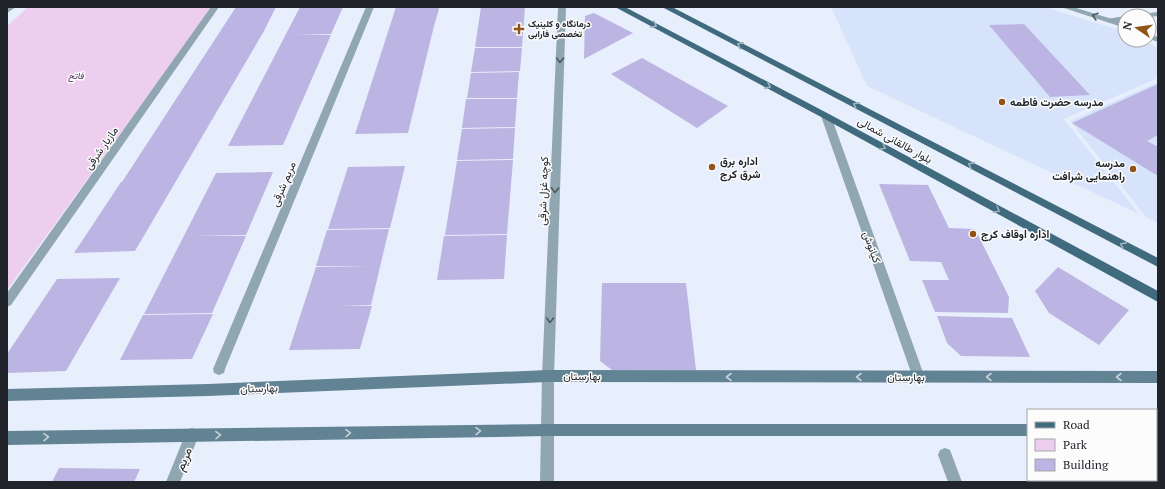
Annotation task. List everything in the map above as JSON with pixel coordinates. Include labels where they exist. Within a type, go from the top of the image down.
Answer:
[{"type":"main road","name":"بلوار طالقانی شمالی","points":[[619,7],[826,116],[1155,296]]},
{"type":"main road","name":"بلوار طالقانی شمالی","points":[[666,7],[1158,263]]},
{"type":"main road","points":[[1137,377],[1158,372]]},
{"type":"main road","name":"بهارستان","points":[[7,395],[208,390],[548,376],[919,378],[1158,377]]},
{"type":"main road","points":[[7,438],[548,430],[1027,430]]},
{"type":"street","points":[[7,11],[12,7]]},
{"type":"street","name":"مازیار شرقی","points":[[7,302],[215,7]]},
{"type":"street","name":"مریم شرقی","points":[[219,369],[370,7]]},
{"type":"street","name":"کوچه غزل شرقی","points":[[547,482],[548,376],[562,7]]},
{"type":"street","points":[[1065,7],[1117,23]]},
{"type":"street","points":[[1110,21],[1117,20]]},
{"type":"street","name":"کیانوش","points":[[826,116],[919,378]]},
{"type":"street","name":"مریم","points":[[173,482],[192,435]]},
{"type":"street","points":[[945,455],[955,482]]},
{"type":"shaded area","name":"مدرسه حضرت فاطمه","points":[[831,7],[1045,7],[1117,29],[1117,48],[1158,47],[1158,78],[1064,119],[1139,214],[867,86]]},
{"type":"shaded area","name":"مدرسه راهنمایی شرافت","points":[[1158,82],[1158,223],[1146,217],[1070,121]]},
{"type":"green space","name":"فاتح","points":[[28,7],[212,7],[7,290],[7,26]]},
{"type":"building","points":[[236,7],[276,7],[264,31],[135,251],[74,253]]},
{"type":"building","points":[[300,7],[343,7],[331,34],[295,35],[331,35],[283,145],[228,146]]},
{"type":"building","points":[[396,7],[438,7],[439,9],[408,133],[355,134]]},
{"type":"building","points":[[481,7],[525,7],[522,47],[475,47]]},
{"type":"building","points":[[594,13],[633,33],[584,59],[585,16]]},
{"type":"building","points":[[1024,24],[1090,95],[1050,97],[989,25]]},
{"type":"building","points":[[475,48],[522,48],[520,71],[471,72]]},
{"type":"building","points":[[642,58],[728,106],[697,128],[611,74]]},
{"type":"building","points":[[519,72],[517,98],[467,98],[471,73]]},
{"type":"building","points":[[1158,84],[1158,135],[1147,141],[1158,147],[1158,176],[1072,123]]},
{"type":"building","points":[[466,99],[517,99],[515,127],[462,128]]},
{"type":"building","points":[[515,128],[513,159],[457,160],[462,129]]},
{"type":"building","points":[[513,160],[507,234],[445,235],[457,161]]},
{"type":"building","points":[[405,166],[390,228],[328,229],[348,167]]},
{"type":"building","points":[[273,172],[246,235],[192,236],[246,236],[212,313],[144,314],[216,173]]},
{"type":"building","points":[[879,184],[928,185],[949,228],[975,229],[1009,297],[1008,313],[935,312],[922,280],[949,280],[941,262],[910,261]]},
{"type":"building","points":[[389,229],[371,305],[340,305],[372,306],[360,349],[289,350],[316,267],[371,266],[316,266],[327,230]]},
{"type":"building","points":[[507,235],[504,279],[437,280],[444,236]]},
{"type":"building","points":[[1058,267],[1129,310],[1099,345],[1049,313],[1035,291]]},
{"type":"building","points":[[120,278],[66,371],[7,373],[7,354],[57,279]]},
{"type":"building","points":[[602,283],[686,283],[696,370],[612,370],[600,361]]},
{"type":"building","points":[[213,314],[192,359],[120,360],[143,315]]},
{"type":"building","points":[[937,316],[1012,318],[1030,357],[961,356],[947,343]]},
{"type":"building","points":[[59,468],[140,469],[134,482],[52,482]]},
{"type":"place","name":"درمانگاه و کلینیک تخصصی فارابی","points":[[519,29]]},
{"type":"place","name":"مدرسه حضرت فاطمه","points":[[1002,102]]},
{"type":"place","name":"اداره برق شرق کرج","points":[[712,167]]},
{"type":"place","name":"مدرسه راهنمایی شرافت","points":[[1133,169]]},
{"type":"place","name":"اداره اوقاف کرج","points":[[973,234]]}]
